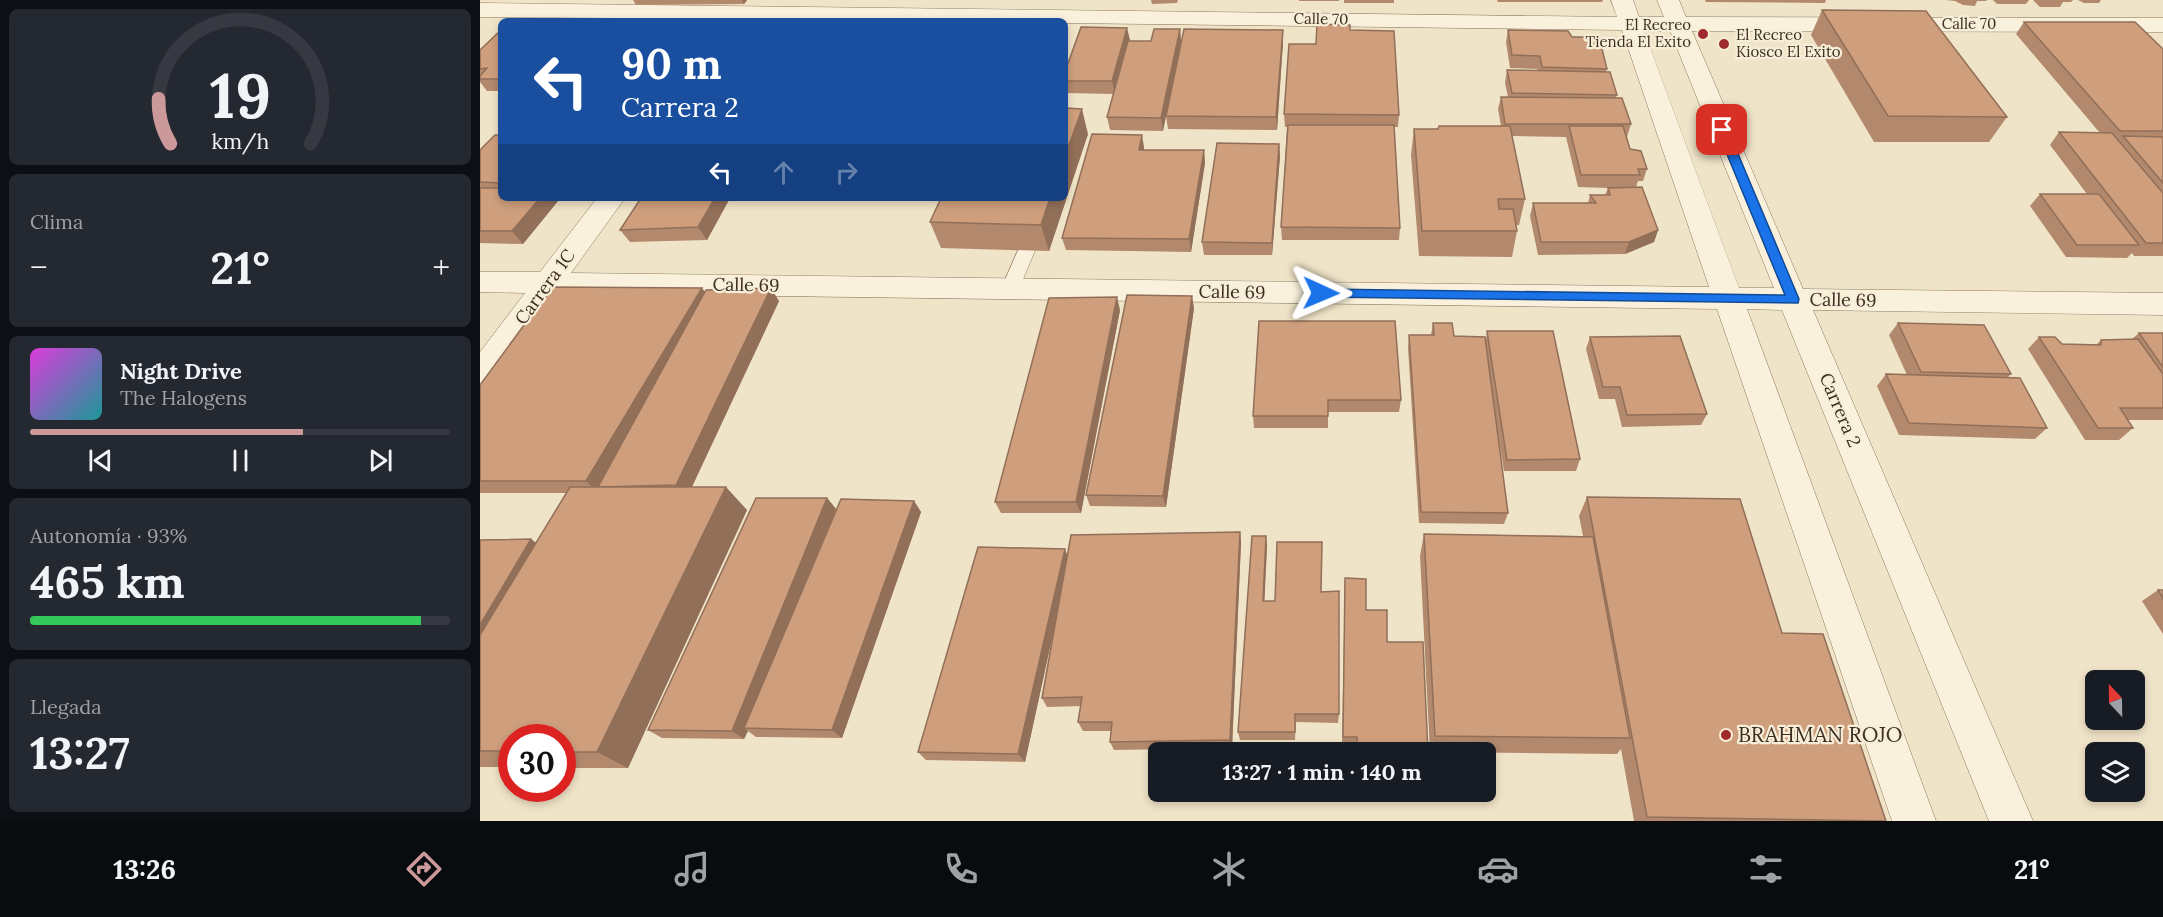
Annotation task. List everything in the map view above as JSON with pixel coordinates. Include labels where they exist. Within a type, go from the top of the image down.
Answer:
[{"type":"street","name":"Calle 70","points":[[480,10],[510,5],[754,11],[1673,12],[1890,24],[2163,25]]},
{"type":"street","points":[[480,33],[510,5]]},
{"type":"street","points":[[1627,12],[1914,821]]},
{"type":"street","name":"Carrera 2","points":[[1673,12],[2011,821]]},
{"type":"street","name":"Carrera 1C","points":[[480,376],[609,201]]},
{"type":"street","name":"Calle 69","points":[[480,282],[2163,303]]},
{"type":"lane","points":[[1890,24],[1903,42]]},
{"type":"lane","points":[[1010,289],[1048,201]]},
{"type":"building","points":[[1822,10],[1926,11],[2007,117],[1888,116]]},
{"type":"building","points":[[2024,22],[2135,22],[2163,49],[2163,131],[2120,131]]},
{"type":"building","points":[[1317,24],[1350,25],[1350,30],[1394,31],[1399,115],[1284,114],[1289,44],[1316,44]]},
{"type":"building","points":[[1081,27],[1127,28],[1112,81],[1068,81],[1068,64]]},
{"type":"building","points":[[1154,29],[1180,29],[1161,118],[1107,117],[1128,41],[1151,41]]},
{"type":"building","points":[[1184,29],[1283,30],[1276,117],[1166,116]]},
{"type":"building","points":[[1508,30],[1568,31],[1572,37],[1599,37],[1607,69],[1542,67],[1540,56],[1512,55]]},
{"type":"building","points":[[498,33],[498,79],[480,79],[487,68],[480,69],[480,50]]},
{"type":"building","points":[[1507,70],[1610,72],[1617,95],[1512,93]]},
{"type":"building","points":[[1501,97],[1622,98],[1631,124],[1505,124]]},
{"type":"building","points":[[1068,108],[1082,109],[1068,148]]},
{"type":"building","points":[[1288,125],[1394,125],[1400,228],[1281,227]]},
{"type":"building","points":[[1439,126],[1510,126],[1525,199],[1498,199],[1499,209],[1513,209],[1517,231],[1422,231],[1414,129],[1438,129]]},
{"type":"building","points":[[1569,126],[1623,126],[1630,149],[1641,151],[1647,169],[1638,169],[1640,175],[1581,175]]},
{"type":"building","points":[[2059,132],[2112,133],[2163,193],[2163,243],[2146,243]]},
{"type":"building","points":[[1092,134],[1142,135],[1139,150],[1204,150],[1189,239],[1062,238]]},
{"type":"building","points":[[495,135],[498,135],[498,183],[480,182],[480,150]]},
{"type":"building","points":[[2123,136],[2163,137],[2163,183]]},
{"type":"building","points":[[1217,143],[1279,144],[1272,243],[1202,242]]},
{"type":"building","points":[[1642,187],[1658,230],[1629,242],[1541,242],[1533,203],[1596,203],[1590,195],[1610,195],[1608,188]]},
{"type":"building","points":[[480,188],[498,188],[498,201],[537,201],[512,231],[480,231]]},
{"type":"building","points":[[2040,194],[2099,194],[2139,245],[2077,245]]},
{"type":"building","points":[[639,201],[713,201],[698,227],[620,230]]},
{"type":"building","points":[[940,201],[1049,201],[1041,225],[930,222]]},
{"type":"building","points":[[552,287],[702,288],[586,481],[480,481],[480,385]]},
{"type":"building","points":[[771,288],[676,485],[598,487],[706,290]]},
{"type":"building","points":[[1127,295],[1192,296],[1163,496],[1086,495]]},
{"type":"building","points":[[1117,297],[1076,502],[995,502],[1049,298]]},
{"type":"building","points":[[1259,321],[1395,321],[1401,400],[1328,400],[1328,416],[1253,416]]},
{"type":"building","points":[[1433,323],[1452,323],[1454,336],[1485,337],[1508,513],[1421,512],[1409,335],[1434,335]]},
{"type":"building","points":[[1898,323],[1984,325],[2011,374],[1921,372]]},
{"type":"building","points":[[1487,331],[1553,331],[1580,459],[1507,460]]},
{"type":"building","points":[[2139,333],[2163,333],[2163,367]]},
{"type":"building","points":[[1680,336],[1707,414],[1627,415],[1620,387],[1603,387],[1590,337]]},
{"type":"building","points":[[2039,337],[2055,337],[2062,344],[2101,345],[2101,340],[2138,339],[2163,374],[2163,408],[2120,408],[2133,428],[2098,428]]},
{"type":"building","points":[[1886,374],[2020,378],[2047,428],[1909,423]]},
{"type":"building","points":[[570,487],[726,487],[597,752],[576,752],[576,724],[498,724],[498,751],[480,751],[480,635]]},
{"type":"building","name":"BRAHMAN ROJO","points":[[1587,497],[1740,499],[1782,633],[1823,634],[1886,821],[1647,817]]},
{"type":"building","points":[[756,498],[827,498],[732,731],[648,730]]},
{"type":"building","points":[[841,499],[914,501],[832,730],[744,728]]},
{"type":"building","points":[[1240,532],[1230,740],[1110,742],[1112,722],[1078,722],[1082,697],[1042,698],[1071,535]]},
{"type":"building","points":[[1424,534],[1593,537],[1630,738],[1435,736]]},
{"type":"building","points":[[1252,536],[1266,536],[1263,601],[1275,601],[1277,542],[1322,542],[1321,592],[1339,591],[1339,714],[1295,714],[1295,732],[1238,732]]},
{"type":"building","points":[[531,539],[480,625],[480,540]]},
{"type":"building","points":[[978,547],[1065,549],[1018,754],[918,752]]},
{"type":"building","points":[[1345,578],[1366,579],[1366,610],[1387,610],[1387,642],[1423,642],[1428,742],[1357,742],[1357,737],[1343,737]]},
{"type":"place","name":"El Recreo Tienda El Exito","points":[[1703,34]]},
{"type":"place","name":"El Recreo Kiosco El Exito","points":[[1724,44]]},
{"type":"place","name":"BRAHMAN ROJO","points":[[1726,735]]},
{"type":"route","points":[[1321,293],[1793,299],[1722,130]]}]
